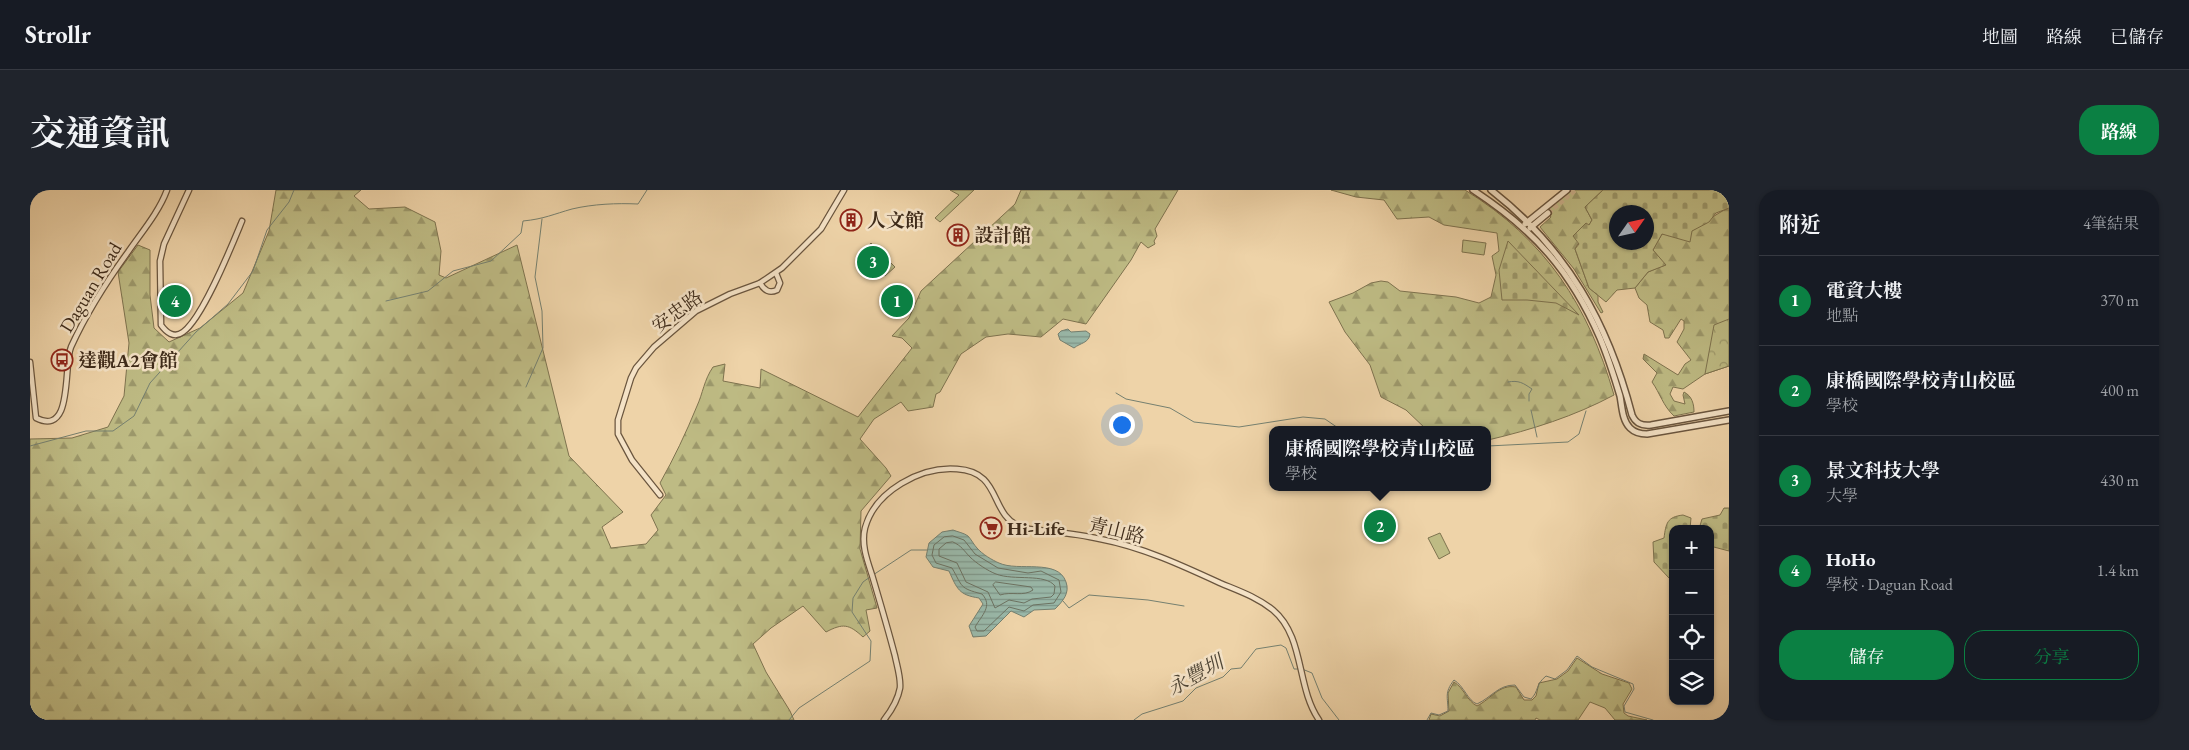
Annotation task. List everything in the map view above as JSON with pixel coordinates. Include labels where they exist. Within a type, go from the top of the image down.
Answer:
[{"type":"street","name":"Daguan Road","points":[[30,362],[36,418],[45,422],[52,421],[60,416],[70,349],[106,285],[140,236],[167,190]]},
{"type":"street","points":[[189,190],[164,244],[160,262],[160,318],[166,332],[173,335],[182,333],[190,325],[223,264],[242,221]]},
{"type":"street","name":"安忠路","points":[[660,494],[632,460],[618,434],[618,420],[636,368],[654,347],[690,315],[730,294],[760,283],[776,273],[821,230],[844,190]]},
{"type":"street","points":[[1473,190],[1530,228],[1570,272],[1595,313],[1613,354],[1634,419],[1640,424],[1651,425],[1729,411]]},
{"type":"street","points":[[1491,190],[1525,224]]},
{"type":"street","points":[[1525,224],[1567,190]]},
{"type":"street","points":[[1530,228],[1548,213]]},
{"type":"street","points":[[1530,228],[1566,276],[1589,316],[1607,356],[1630,429],[1640,434],[1652,433],[1729,420]]},
{"type":"street","points":[[760,283],[766,291],[772,292],[777,290],[780,283],[776,273]]},
{"type":"street","points":[[1589,316],[1595,313]]},
{"type":"street","name":"青山路","points":[[884,720],[891,711],[900,687],[898,670],[864,550],[866,528],[874,511],[884,497],[901,484],[919,475],[938,470],[956,469],[969,471],[980,476],[997,497],[1003,515],[1022,528],[1101,539],[1137,548],[1254,597],[1275,612],[1293,639],[1303,685],[1308,701],[1318,719]]},
{"type":"green space","points":[[276,190],[361,190],[354,196],[369,209],[405,207],[435,222],[441,251],[439,275],[446,278],[517,245],[569,456],[623,512],[602,527],[611,548],[646,544],[658,530],[651,515],[666,495],[660,483],[684,436],[713,367],[725,364],[723,381],[760,388],[761,369],[858,417],[912,348],[902,338],[892,336],[909,318],[921,291],[1015,204],[1021,190],[1178,190],[1155,229],[1157,236],[1154,241],[1155,244],[1148,248],[1141,242],[1131,260],[1086,324],[1063,319],[1041,337],[1008,334],[986,337],[961,354],[940,392],[936,394],[933,407],[908,411],[901,402],[874,419],[860,439],[891,476],[861,511],[860,549],[877,608],[866,610],[870,631],[863,637],[854,629],[846,626],[837,627],[826,632],[803,606],[771,628],[753,644],[766,672],[794,720],[30,720],[30,439],[72,438],[108,427],[124,396],[129,343],[118,272],[138,245],[150,250],[150,295],[154,328],[169,342],[200,328],[243,293],[269,231]]},
{"type":"green space","points":[[950,190],[974,190],[940,222],[935,218],[959,195]]},
{"type":"green space","points":[[1331,190],[1465,190],[1494,209],[1519,230],[1541,253],[1577,304],[1591,332],[1614,395],[1552,422],[1491,439],[1491,426],[1423,426],[1406,410],[1381,397],[1370,365],[1345,332],[1329,302],[1353,293],[1371,283],[1381,281],[1388,282],[1400,291],[1456,297],[1479,303],[1491,297],[1496,275],[1492,256],[1499,251],[1497,233],[1444,225],[1429,217],[1397,219],[1384,200],[1356,197]]},
{"type":"green space","points":[[1571,190],[1603,190],[1585,207],[1592,220],[1575,249],[1589,288],[1598,295],[1598,302],[1603,312],[1601,313],[1574,269],[1540,227],[1551,217],[1546,210]]},
{"type":"green space","points":[[1603,190],[1729,190],[1729,208],[1716,213],[1709,222],[1692,231],[1690,242],[1662,234],[1654,248],[1654,205],[1609,205],[1609,250],[1653,250],[1666,265],[1648,272],[1635,288],[1617,290],[1606,302],[1589,288],[1575,249],[1579,244],[1573,236],[1586,223],[1589,225],[1592,220],[1585,207]]},
{"type":"green space","points":[[1729,208],[1729,366],[1705,374],[1683,389],[1673,387],[1670,394],[1674,401],[1685,404],[1684,392],[1691,398],[1694,409],[1694,412],[1674,416],[1667,408],[1652,382],[1657,373],[1643,359],[1644,354],[1678,375],[1685,364],[1691,360],[1677,342],[1684,329],[1684,321],[1681,319],[1669,338],[1665,338],[1663,330],[1650,322],[1647,305],[1639,298],[1635,288],[1648,272],[1665,265],[1653,250],[1662,234],[1690,231]]},
{"type":"green space","points":[[1463,240],[1486,243],[1484,255],[1462,252]]},
{"type":"green space","points":[[1508,241],[1579,315],[1556,303],[1502,300],[1499,270]]},
{"type":"green space","points":[[871,243],[895,267],[885,276],[862,252]]},
{"type":"green space","points":[[1729,319],[1729,366],[1705,374],[1714,325]]},
{"type":"green space","points":[[1724,508],[1729,508],[1729,551],[1714,547],[1714,525],[1700,525],[1702,519],[1720,515]]},
{"type":"green space","points":[[1683,515],[1691,518],[1690,525],[1669,525],[1669,578],[1654,562],[1653,542],[1664,538],[1668,522],[1670,519]]},
{"type":"green space","points":[[1440,533],[1450,553],[1439,559],[1428,538]]},
{"type":"green space","points":[[1577,658],[1602,674],[1629,683],[1632,689],[1623,704],[1624,713],[1628,716],[1647,720],[1615,720],[1605,708],[1590,702],[1578,720],[1540,720],[1536,718],[1535,720],[1429,720],[1431,714],[1440,716],[1449,711],[1448,693],[1454,682],[1477,706],[1500,690],[1510,687],[1516,687],[1524,700],[1532,700],[1536,696],[1539,683],[1557,679],[1568,671]]},
{"type":"water","points":[[1068,329],[1071,332],[1086,331],[1090,334],[1086,341],[1074,348],[1060,340],[1058,334]]},
{"type":"water","points":[[953,530],[968,536],[976,547],[990,559],[999,563],[1055,570],[1062,575],[1066,582],[1067,590],[1063,600],[1055,609],[1034,610],[1024,617],[1011,611],[986,636],[973,637],[969,626],[983,604],[979,598],[963,593],[957,587],[949,571],[933,567],[926,557],[929,543],[942,532]]},
{"type":"waterway","points":[[30,446],[86,431],[113,431],[134,416],[150,383],[196,332],[228,304],[253,271],[267,230],[289,202],[294,190]]},
{"type":"waterway","points":[[386,301],[428,291],[453,271],[491,261],[521,233],[523,221],[543,218],[588,206],[638,204],[647,190]]},
{"type":"waterway","points":[[526,387],[543,348],[542,311],[535,277],[542,219]]},
{"type":"waterway","points":[[1508,382],[1515,381],[1532,389],[1529,394],[1529,401]]},
{"type":"waterway","points":[[1116,393],[1126,399],[1170,408],[1194,422],[1239,427],[1303,417],[1325,419],[1335,426]]},
{"type":"waterway","points":[[1531,410],[1537,437]]},
{"type":"waterway","points":[[1491,446],[1568,442],[1579,434],[1586,411]]},
{"type":"waterway","points":[[873,575],[911,550],[927,550]]},
{"type":"waterway","points":[[789,720],[799,708],[870,661],[871,641],[852,612],[853,598],[863,582],[870,577]]},
{"type":"waterway","points":[[1063,601],[1069,608],[1089,595],[1148,600],[1184,606]]},
{"type":"waterway","name":"永豐圳","points":[[1134,720],[1142,714],[1183,701],[1196,688],[1223,677],[1231,669],[1241,668],[1256,649],[1281,645],[1286,648],[1294,669],[1298,669]]},
{"type":"waterway","name":"永豐圳","points":[[1427,720],[1431,713],[1439,715],[1448,711],[1448,692],[1454,680],[1471,700],[1477,704],[1499,689],[1515,685],[1524,697],[1531,699],[1546,676],[1555,679],[1567,670],[1577,656],[1592,667],[1633,684],[1634,689],[1624,706],[1625,712],[1653,720]]},
{"type":"waterway","name":"永豐圳","points":[[1302,669],[1312,673],[1322,698],[1339,720]]},
{"type":"tunnel","points":[[1548,213],[1575,190]]},
{"type":"place","name":"人文館","points":[[851,220]]},
{"type":"place","name":"設計館","points":[[958,235]]},
{"type":"place","name":"景文科技大學","points":[[873,262]]},
{"type":"place","name":"HoHo","points":[[175,301]]},
{"type":"place","name":"電資大樓","points":[[897,301]]},
{"type":"place","name":"達觀A2會館","points":[[62,360]]},
{"type":"place","name":"康橋國際學校青山校區","points":[[1380,526]]},
{"type":"place","name":"Hi-Life","points":[[991,528]]}]
